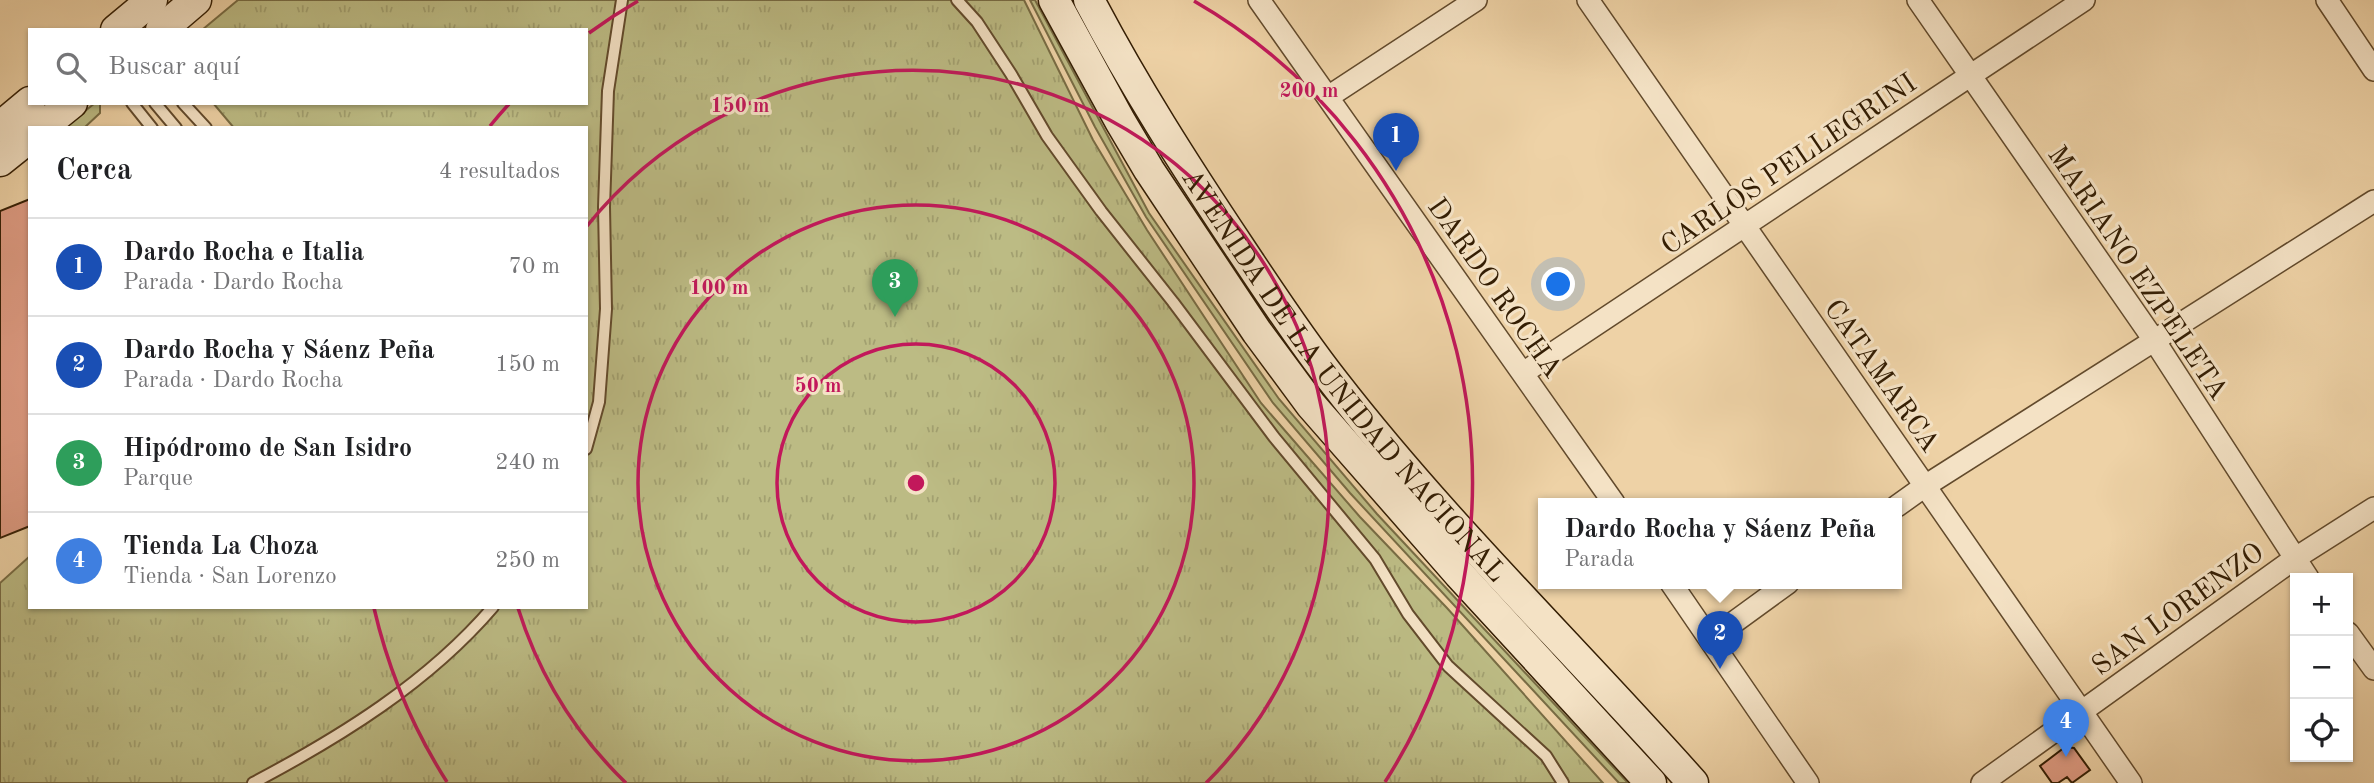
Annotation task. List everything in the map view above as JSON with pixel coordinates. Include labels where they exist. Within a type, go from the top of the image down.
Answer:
[{"type":"main road","points":[[163,28],[196,0]]},
{"type":"main road","name":"AVENIDA DE LA UNIDAD NACIONAL","points":[[1054,0],[1149,170],[1257,332],[1311,405],[1458,574],[1651,783]]},
{"type":"main road","name":"AVENIDA DE LA UNIDAD NACIONAL","points":[[1089,0],[1177,155],[1288,320],[1334,382],[1475,546],[1693,783]]},
{"type":"main road","points":[[0,127],[28,104]]},
{"type":"main road","points":[[43,126],[70,105]]},
{"type":"main road","points":[[0,161],[28,139]]},
{"type":"street","name":"DARDO ROCHA","points":[[1259,0],[1610,498]]},
{"type":"street","points":[[1328,97],[1476,0]]},
{"type":"street","name":"CATAMARCA","points":[[1588,0],[2131,783]]},
{"type":"street","name":"MARIANO EZPELETA","points":[[1918,0],[2154,340],[2304,573]]},
{"type":"street","name":"CARLOS PELLEGRINI","points":[[1522,373],[2084,0]]},
{"type":"street","points":[[2328,0],[2374,70]]},
{"type":"street","points":[[1902,503],[2374,201]]},
{"type":"street","name":"SAN LORENZO","points":[[1982,783],[2294,559],[2374,508]]},
{"type":"street","points":[[1675,589],[1808,783]]},
{"type":"street","points":[[1711,639],[1780,589]]},
{"type":"street","points":[[2350,636],[2374,669]]},
{"type":"lane","points":[[588,442],[599,402],[606,309],[604,207],[608,90],[622,0]]},
{"type":"lane","points":[[957,0],[977,22],[1047,136],[1101,211],[1274,437],[1375,559],[1408,614],[1448,666],[1546,756],[1563,783]]},
{"type":"lane","points":[[134,105],[150,126]]},
{"type":"lane","points":[[157,105],[174,126]]},
{"type":"lane","points":[[185,105],[204,126]]},
{"type":"lane","points":[[253,783],[315,751],[408,687],[470,634],[491,609]]},
{"type":"green space","points":[[238,0],[1024,0],[1093,140],[1147,230],[1261,403],[1360,517],[1447,608],[1603,783],[0,783],[0,583],[28,558],[28,609],[588,609],[588,126],[232,126],[215,105],[588,105],[588,28],[204,28]]},
{"type":"green space","points":[[1030,0],[1035,0],[1149,213],[1279,399],[1377,514],[1628,783],[1619,783],[1350,493],[1273,403],[1146,217],[1095,127]]},
{"type":"green space","points":[[93,105],[100,105],[100,113],[86,126],[66,126]]},
{"type":"building","points":[[28,200],[28,527],[0,538],[0,211]]},
{"type":"building","points":[[2065,747],[2074,748],[2090,770],[2072,783],[2067,777],[2058,783],[2052,783],[2040,766]]},
{"type":"place","name":"Dardo Rocha e Italia","points":[[1396,171]]},
{"type":"place","name":"Hipódromo de San Isidro","points":[[895,317]]},
{"type":"place","name":"Dardo Rocha y Sáenz Peña","points":[[1720,669]]},
{"type":"place","name":"Tienda La Choza","points":[[2066,757]]}]
